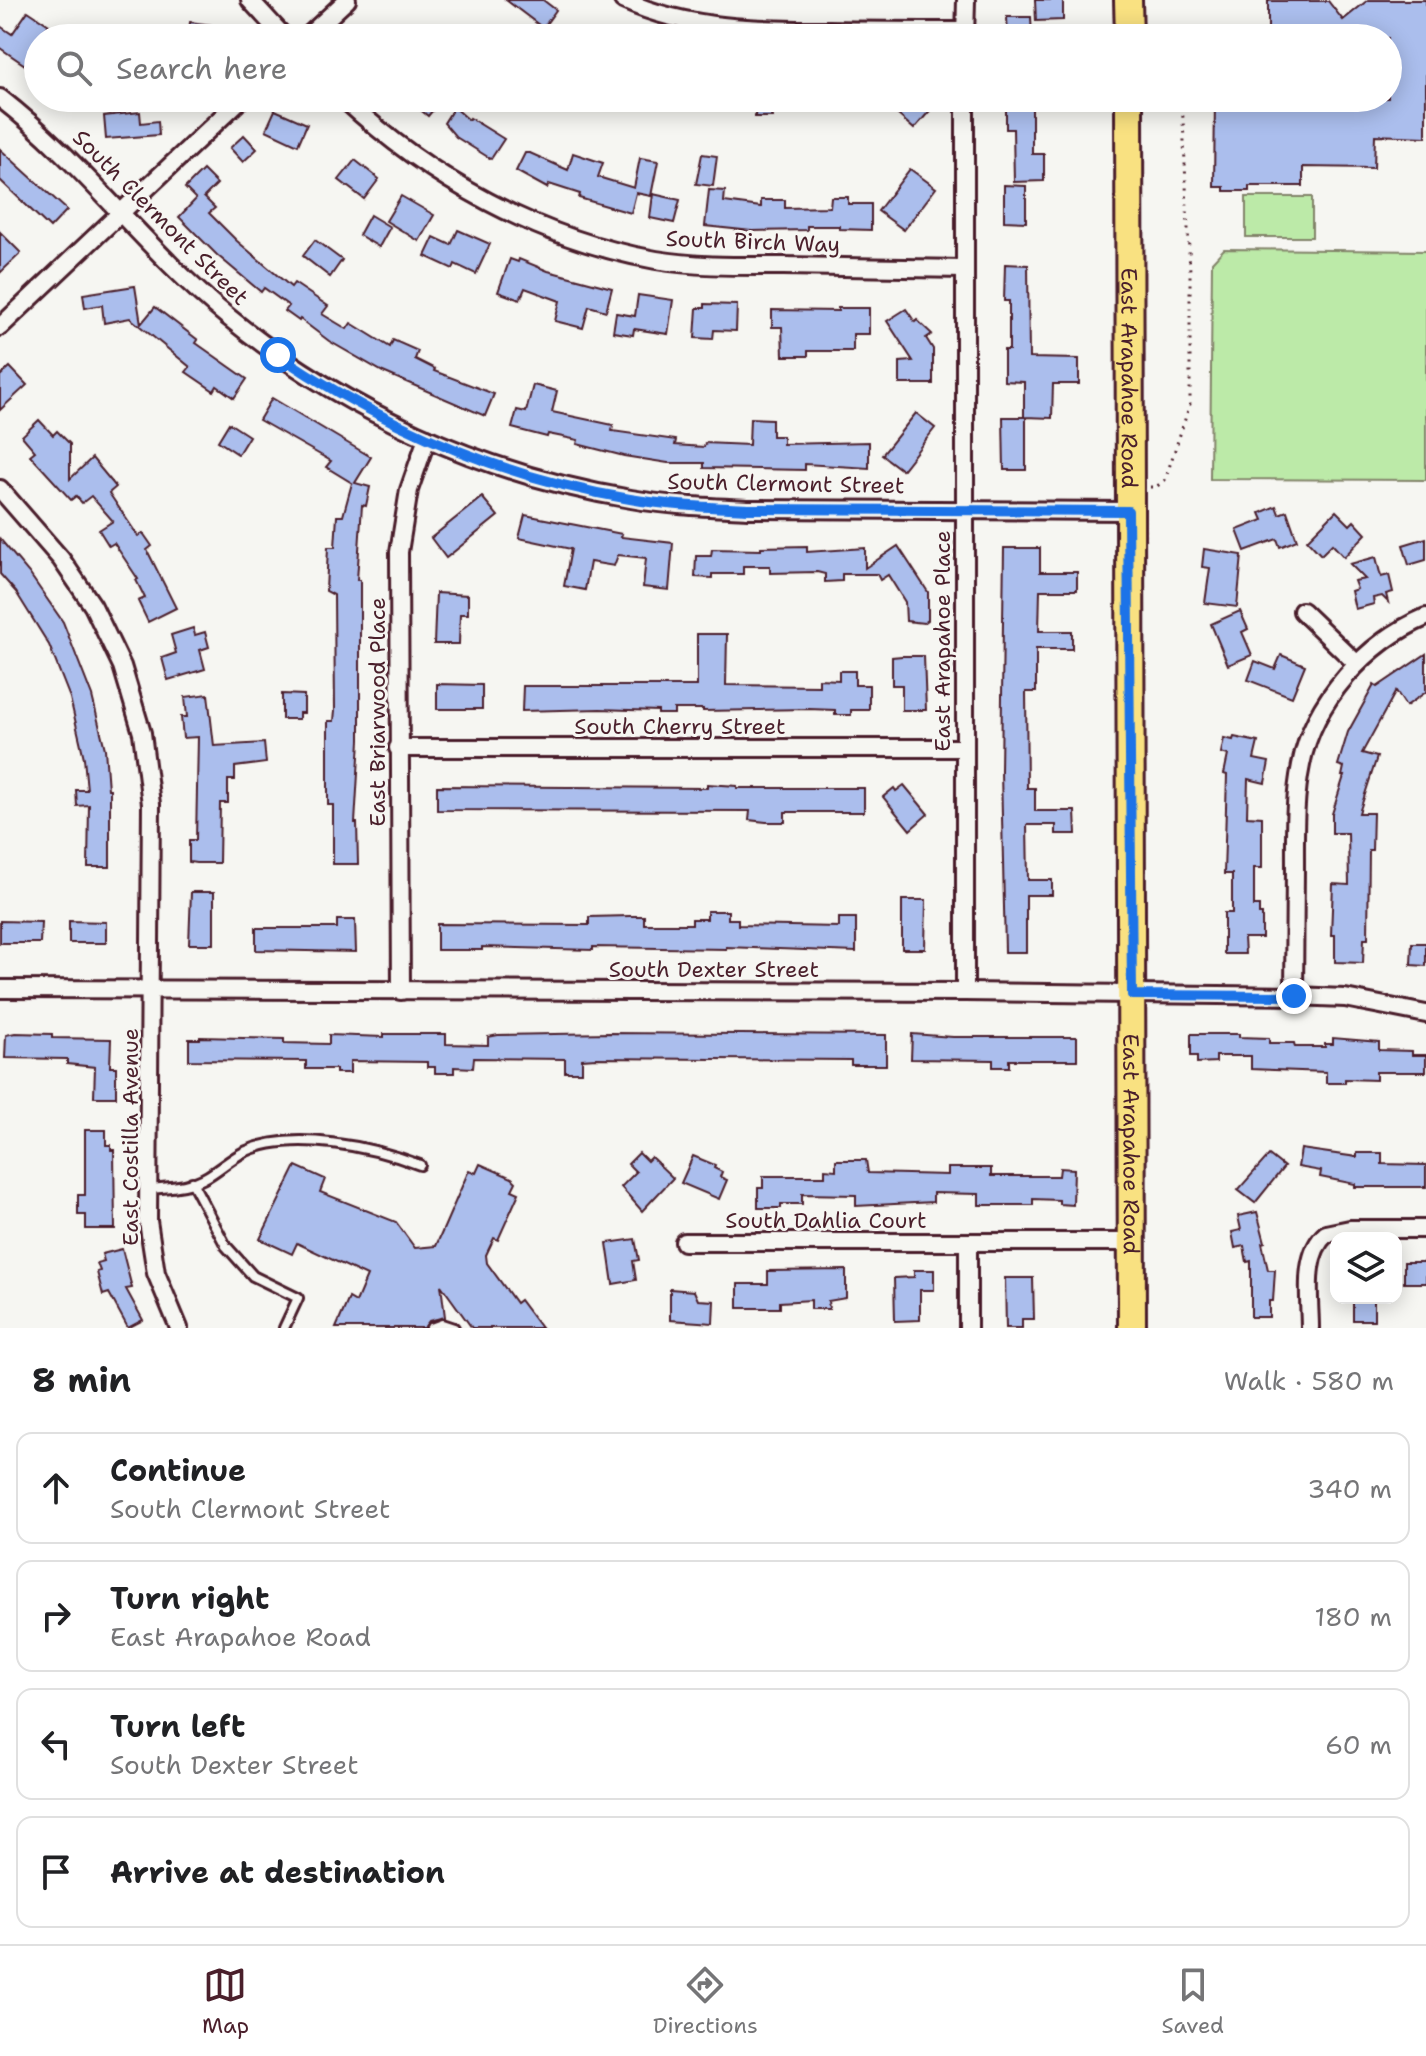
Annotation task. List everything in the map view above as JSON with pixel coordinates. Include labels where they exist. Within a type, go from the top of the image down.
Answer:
[{"type":"main road","points":[[1128,0],[1129,24]]},
{"type":"main road","name":"East Arapahoe Road","points":[[1129,112],[1132,1328]]},
{"type":"street","points":[[250,0],[272,24]]},
{"type":"street","points":[[321,24],[347,0]]},
{"type":"street","points":[[623,0],[668,16],[705,24]]},
{"type":"street","points":[[965,24],[966,0]]},
{"type":"street","name":"South Clermont Street","points":[[0,98],[62,150],[120,212],[226,315],[278,355],[326,387],[427,438],[501,467],[557,484],[631,499],[690,506],[965,509],[1128,500]]},
{"type":"street","points":[[0,327],[227,112]]},
{"type":"street","name":"South Birch Way","points":[[359,112],[393,142],[435,172],[484,200],[544,227],[599,245],[657,260],[711,265],[965,269]]},
{"type":"street","name":"East Arapahoe Place","points":[[965,112],[965,992]]},
{"type":"street","name":"East Briarwood Place","points":[[401,991],[398,748],[400,539],[409,490],[427,438]]},
{"type":"street","name":"East Costilla Avenue","points":[[0,489],[61,559],[93,606],[122,666],[148,766],[151,804],[148,1221],[153,1260],[179,1328]]},
{"type":"street","points":[[1302,611],[1357,664]]},
{"type":"street","points":[[1294,996],[1295,816],[1301,764],[1318,717],[1357,664],[1397,631],[1426,617]]},
{"type":"street","name":"South Cherry Street","points":[[398,748],[963,748]]},
{"type":"street","name":"South Dexter Street","points":[[0,989],[1294,996],[1345,998],[1426,1014]]},
{"type":"street","points":[[1310,1328],[1310,1266],[1315,1235],[1336,1230],[1426,1229]]},
{"type":"street","name":"South Dahlia Court","points":[[684,1242],[1133,1242]]},
{"type":"street","points":[[968,1243],[968,1328]]},
{"type":"lane","points":[[149,1189],[184,1186],[205,1178],[242,1153],[277,1143],[310,1142],[366,1148],[420,1165]]},
{"type":"lane","points":[[192,1182],[226,1246],[253,1276],[298,1298],[284,1328]]},
{"type":"lane","points":[[431,1328],[442,1324],[454,1328]]},
{"type":"path","points":[[1128,500],[1165,480],[1190,404],[1190,272],[1183,112]]},
{"type":"green space","points":[[1246,197],[1312,197],[1312,237],[1246,237]]},
{"type":"green space","points":[[1224,249],[1426,251],[1426,480],[1210,479],[1212,262]]},
{"type":"building","points":[[506,0],[543,0],[556,10],[546,24],[538,24]]},
{"type":"building","points":[[1035,0],[1063,0],[1063,20],[1036,21]]},
{"type":"building","points":[[1368,0],[1426,0],[1426,137],[1375,135],[1374,168],[1303,167],[1303,186],[1249,186],[1249,191],[1224,191],[1224,187],[1214,187],[1215,112],[1402,112],[1402,24],[1268,24],[1268,1],[1328,1],[1343,20]]},
{"type":"building","points":[[28,11],[48,24],[24,24],[24,64],[0,48],[0,26],[12,34]]},
{"type":"building","points":[[1007,17],[1031,17],[1031,24],[1007,24]]},
{"type":"building","points":[[140,112],[141,123],[158,121],[159,135],[106,139],[104,116]]},
{"type":"building","points":[[274,112],[307,124],[298,145],[266,130]]},
{"type":"building","points":[[451,112],[460,112],[504,139],[491,159],[456,137],[444,123]]},
{"type":"building","points":[[755,112],[772,112],[772,117],[755,117]]},
{"type":"building","points":[[895,112],[929,112],[914,129]]},
{"type":"building","points":[[1006,112],[1032,112],[1032,154],[1044,154],[1044,181],[1014,182],[1013,129],[1006,129]]},
{"type":"building","points":[[244,135],[257,149],[243,162],[230,148]]},
{"type":"building","points":[[0,149],[67,210],[50,228],[0,180]]},
{"type":"building","points":[[525,153],[568,170],[573,153],[603,163],[598,177],[634,188],[640,158],[658,161],[651,196],[636,193],[631,213],[579,198],[580,194],[549,184],[547,188],[516,171]]},
{"type":"building","points":[[702,154],[717,156],[713,186],[696,184]]},
{"type":"building","points":[[355,160],[379,179],[364,199],[339,180]]},
{"type":"building","points":[[910,169],[936,188],[904,230],[878,211]]},
{"type":"building","points":[[203,170],[217,184],[204,197],[215,208],[209,213],[237,241],[291,287],[294,283],[328,306],[322,314],[347,329],[351,323],[390,347],[393,340],[418,351],[415,359],[434,371],[494,394],[485,416],[383,372],[329,341],[285,311],[289,306],[264,288],[261,292],[217,255],[179,217],[196,199],[185,188]]},
{"type":"building","points":[[1004,185],[1026,186],[1026,222],[1004,221]]},
{"type":"building","points":[[709,190],[725,191],[724,202],[761,207],[761,200],[785,200],[785,208],[830,207],[831,197],[848,197],[848,204],[871,204],[871,230],[807,226],[807,230],[752,231],[705,226]]},
{"type":"building","points":[[653,194],[680,200],[674,223],[650,218]]},
{"type":"building","points":[[401,196],[434,215],[419,241],[386,221]]},
{"type":"building","points":[[370,215],[390,227],[379,247],[359,235]]},
{"type":"building","points":[[458,230],[490,244],[476,274],[455,264],[453,269],[425,256],[434,237],[451,245]]},
{"type":"building","points":[[0,232],[21,253],[0,273]]},
{"type":"building","points":[[315,240],[342,260],[330,277],[303,256]]},
{"type":"building","points":[[510,259],[518,262],[519,259],[548,271],[612,288],[606,311],[589,306],[583,328],[555,321],[560,301],[525,288],[520,300],[498,292]]},
{"type":"building","points":[[1005,264],[1028,265],[1029,358],[1079,359],[1079,384],[1053,384],[1052,418],[1026,417],[1026,470],[1004,470],[1003,417],[1024,417],[1024,382],[1004,381],[1004,350],[1009,350],[1009,301],[1004,301]]},
{"type":"building","points":[[135,286],[141,324],[155,307],[198,340],[196,343],[247,379],[234,398],[217,386],[214,391],[186,372],[190,367],[130,318],[104,323],[102,305],[85,308],[83,294]]},
{"type":"building","points":[[638,295],[673,300],[668,334],[634,329],[633,335],[613,332],[616,313],[635,316]]},
{"type":"building","points":[[705,304],[737,305],[736,331],[714,330],[713,339],[695,338],[697,308],[705,308]]},
{"type":"building","points":[[838,308],[869,308],[869,334],[853,334],[853,351],[808,351],[808,356],[783,356],[782,327],[772,327],[772,310],[838,311]]},
{"type":"building","points":[[906,309],[915,322],[917,320],[932,334],[926,338],[933,349],[933,384],[900,384],[900,362],[913,361],[887,321]]},
{"type":"building","points":[[10,367],[27,385],[0,410],[0,376]]},
{"type":"building","points":[[533,385],[557,391],[552,412],[613,425],[612,431],[676,440],[675,445],[749,445],[750,418],[772,419],[772,436],[783,436],[783,444],[869,442],[869,468],[805,464],[805,470],[704,468],[704,463],[668,463],[624,456],[577,444],[578,440],[548,434],[547,437],[512,428],[517,410],[526,412]]},
{"type":"building","points":[[272,398],[371,457],[355,483],[370,487],[366,506],[362,505],[357,580],[360,580],[360,740],[355,823],[358,864],[333,864],[333,805],[328,805],[328,721],[334,721],[335,710],[334,595],[326,591],[328,547],[335,547],[337,516],[343,516],[352,483],[326,467],[331,461],[259,420]]},
{"type":"building","points":[[916,413],[935,428],[902,470],[882,455]]},
{"type":"building","points":[[39,420],[53,435],[57,431],[70,444],[70,479],[92,458],[116,487],[109,493],[138,536],[143,533],[152,546],[147,550],[176,608],[148,622],[138,601],[145,598],[138,579],[114,543],[109,546],[99,530],[113,521],[91,496],[82,503],[76,496],[71,500],[30,455],[35,451],[22,436]]},
{"type":"building","points":[[229,423],[249,436],[238,454],[218,441]]},
{"type":"building","points":[[482,497],[498,516],[446,558],[431,538]]},
{"type":"building","points":[[1276,506],[1279,514],[1287,511],[1297,540],[1280,547],[1277,539],[1245,551],[1237,530],[1263,520],[1260,513]]},
{"type":"building","points":[[1336,511],[1350,525],[1354,521],[1366,534],[1344,557],[1332,544],[1321,555],[1307,540]]},
{"type":"building","points":[[525,515],[622,534],[621,537],[673,543],[669,590],[643,587],[646,558],[618,555],[614,566],[590,562],[585,590],[564,586],[571,549],[519,538]]},
{"type":"building","points":[[1426,538],[1426,560],[1409,565],[1403,545]]},
{"type":"building","points":[[0,539],[29,573],[63,622],[92,696],[105,749],[110,789],[110,867],[88,867],[89,805],[77,806],[76,790],[87,790],[84,758],[70,698],[49,645],[16,592],[0,574]]},
{"type":"building","points":[[807,546],[807,552],[865,548],[865,568],[898,546],[928,592],[928,620],[924,623],[906,621],[905,602],[888,575],[880,580],[877,574],[842,574],[842,581],[825,582],[825,574],[817,572],[770,573],[770,566],[743,566],[743,574],[695,577],[696,556],[711,556],[712,549],[761,550],[761,547]]},
{"type":"building","points":[[1004,548],[1040,548],[1040,572],[1077,572],[1077,590],[1040,590],[1039,631],[1072,631],[1072,649],[1036,649],[1036,692],[1026,692],[1027,788],[1035,788],[1035,811],[1075,811],[1076,834],[1056,834],[1056,825],[1027,825],[1028,880],[1052,880],[1052,895],[1026,895],[1026,952],[1005,952],[1001,771]]},
{"type":"building","points":[[1204,549],[1242,555],[1237,607],[1205,603],[1210,568],[1202,567]]},
{"type":"building","points":[[1376,557],[1381,577],[1389,575],[1393,592],[1386,594],[1388,602],[1382,596],[1373,598],[1374,604],[1355,609],[1351,591],[1357,589],[1354,581],[1365,579],[1350,564]]},
{"type":"building","points":[[436,593],[468,595],[468,614],[460,614],[459,644],[434,644]]},
{"type":"building","points":[[1240,611],[1248,629],[1242,632],[1252,655],[1228,665],[1211,624]]},
{"type":"building","points":[[193,628],[195,635],[205,632],[209,647],[200,650],[205,669],[168,680],[162,658],[176,653],[171,635]]},
{"type":"building","points":[[697,634],[727,634],[726,685],[819,686],[819,679],[839,680],[839,671],[855,671],[855,685],[869,685],[869,710],[851,710],[851,715],[835,715],[835,710],[808,709],[674,709],[674,714],[600,709],[522,711],[523,686],[697,686]]},
{"type":"building","points":[[1426,654],[1426,692],[1406,706],[1396,691],[1362,753],[1377,757],[1359,813],[1373,813],[1372,850],[1369,850],[1368,939],[1364,939],[1363,963],[1335,962],[1335,935],[1331,935],[1333,884],[1349,885],[1348,833],[1332,833],[1332,814],[1344,776],[1344,767],[1338,765],[1348,732],[1374,685],[1377,687]]},
{"type":"building","points":[[1281,655],[1305,665],[1292,697],[1248,680],[1255,661],[1275,669]]},
{"type":"building","points":[[924,656],[926,710],[902,710],[902,685],[892,685],[892,657]]},
{"type":"building","points":[[437,684],[482,685],[482,709],[437,709]]},
{"type":"building","points":[[208,694],[214,746],[264,743],[266,763],[235,767],[235,780],[228,780],[228,803],[220,803],[219,863],[196,863],[189,862],[189,840],[196,840],[198,737],[183,738],[181,717],[187,717],[185,697]]},
{"type":"building","points":[[282,694],[304,695],[304,713],[299,713],[299,719],[282,719]]},
{"type":"building","points":[[1234,737],[1258,742],[1254,759],[1269,762],[1265,783],[1248,779],[1247,816],[1262,817],[1262,868],[1254,868],[1254,906],[1259,906],[1259,914],[1262,914],[1262,938],[1244,938],[1245,954],[1224,954],[1224,913],[1232,913],[1232,874],[1224,874],[1227,775],[1224,774],[1228,755],[1221,753],[1224,738],[1233,740]]},
{"type":"building","points":[[707,784],[737,788],[864,788],[864,812],[785,812],[785,822],[766,822],[749,820],[750,811],[437,810],[437,786],[707,788]]},
{"type":"building","points":[[904,785],[928,814],[910,830],[883,797]]},
{"type":"building","points":[[191,892],[214,892],[214,944],[189,944]]},
{"type":"building","points":[[902,900],[926,900],[925,949],[902,949]]},
{"type":"building","points":[[707,911],[728,911],[728,919],[738,919],[738,925],[839,927],[839,918],[856,918],[856,952],[726,947],[593,947],[593,950],[482,947],[482,950],[437,950],[437,924],[589,925],[589,917],[644,916],[644,924],[692,924],[692,919],[707,919]]},
{"type":"building","points":[[337,920],[355,920],[356,952],[256,950],[256,928],[337,928]]},
{"type":"building","points":[[0,921],[41,922],[40,943],[0,943]]},
{"type":"building","points":[[69,921],[106,922],[106,943],[69,943]]},
{"type":"building","points":[[1412,943],[1426,943],[1426,966],[1411,965]]},
{"type":"building","points":[[52,1034],[52,1038],[111,1039],[110,1067],[116,1067],[116,1097],[94,1097],[95,1067],[67,1064],[67,1059],[5,1058],[6,1035]]},
{"type":"building","points":[[384,1034],[446,1034],[446,1044],[488,1045],[488,1037],[498,1035],[886,1035],[886,1065],[851,1065],[851,1060],[596,1058],[582,1059],[582,1072],[565,1072],[565,1059],[474,1058],[473,1068],[454,1067],[454,1073],[435,1073],[435,1067],[427,1067],[427,1062],[350,1061],[350,1073],[336,1073],[336,1069],[306,1069],[306,1061],[189,1060],[189,1039],[200,1037],[284,1039],[284,1043],[329,1044],[329,1035],[384,1037]]},
{"type":"building","points":[[912,1034],[1077,1037],[1077,1060],[1009,1060],[1009,1067],[993,1067],[993,1060],[911,1059]]},
{"type":"building","points":[[1191,1034],[1239,1034],[1239,1037],[1269,1038],[1269,1043],[1294,1043],[1295,1047],[1325,1047],[1325,1044],[1333,1044],[1333,1038],[1379,1042],[1379,1050],[1412,1051],[1412,1055],[1426,1055],[1426,1072],[1376,1072],[1376,1080],[1345,1079],[1345,1083],[1326,1083],[1326,1072],[1251,1069],[1251,1056],[1216,1056],[1216,1062],[1197,1063],[1197,1056],[1191,1056]]},
{"type":"building","points":[[85,1130],[106,1130],[106,1145],[111,1145],[111,1150],[114,1150],[115,1229],[86,1229],[86,1215],[78,1215],[78,1195],[85,1195]]},
{"type":"building","points":[[1301,1149],[1357,1157],[1357,1153],[1382,1153],[1382,1164],[1426,1165],[1426,1187],[1355,1187],[1355,1184],[1320,1177],[1321,1171],[1298,1167]]},
{"type":"building","points":[[639,1153],[647,1161],[651,1157],[673,1178],[642,1211],[621,1187],[636,1172],[628,1164]]},
{"type":"building","points":[[1269,1155],[1284,1167],[1255,1203],[1238,1190]]},
{"type":"building","points":[[693,1156],[715,1165],[714,1168],[722,1172],[720,1177],[727,1180],[719,1199],[681,1183]]},
{"type":"building","points":[[836,1160],[866,1160],[868,1173],[948,1175],[948,1168],[991,1168],[991,1176],[1059,1176],[1060,1168],[1074,1169],[1073,1205],[1059,1204],[1059,1200],[1033,1199],[1033,1205],[979,1205],[979,1194],[933,1193],[933,1202],[856,1206],[856,1195],[802,1194],[802,1204],[758,1208],[758,1188],[763,1188],[763,1176],[825,1176],[825,1169],[836,1170]]},
{"type":"building","points":[[480,1164],[512,1178],[516,1182],[512,1190],[519,1193],[498,1240],[494,1238],[486,1255],[487,1263],[516,1303],[520,1300],[541,1328],[472,1328],[441,1285],[445,1317],[429,1321],[424,1328],[336,1328],[349,1298],[356,1302],[367,1276],[297,1243],[292,1254],[260,1239],[296,1166],[325,1179],[320,1192],[396,1222],[415,1248],[436,1246],[469,1170],[476,1173]]},
{"type":"building","points":[[1257,1212],[1268,1270],[1275,1270],[1269,1317],[1251,1317],[1251,1261],[1247,1262],[1244,1246],[1235,1248],[1232,1232],[1241,1230],[1238,1216]]},
{"type":"building","points":[[635,1239],[639,1260],[633,1261],[636,1280],[613,1284],[607,1243]]},
{"type":"building","points":[[122,1249],[132,1288],[126,1289],[143,1320],[128,1328],[109,1293],[103,1295],[97,1272],[100,1271],[97,1263],[104,1261],[102,1254]]},
{"type":"building","points":[[1404,1262],[1426,1262],[1426,1283],[1404,1283]]},
{"type":"building","points":[[846,1270],[846,1298],[828,1301],[829,1309],[811,1309],[811,1300],[780,1302],[780,1308],[738,1308],[738,1284],[768,1284],[768,1271]]},
{"type":"building","points":[[914,1270],[934,1270],[934,1290],[920,1290],[920,1320],[895,1321],[894,1278],[914,1277]]},
{"type":"building","points":[[1005,1278],[1033,1278],[1034,1319],[1022,1319],[1022,1328],[1006,1328]]},
{"type":"building","points":[[670,1289],[694,1291],[698,1300],[714,1301],[713,1323],[670,1320]]},
{"type":"building","points":[[1353,1304],[1374,1304],[1374,1320],[1353,1320]]},
{"type":"route","points":[[278,355],[326,387],[427,438],[501,467],[557,484],[631,499],[751,509],[1128,511],[1132,995],[1294,996]]}]
